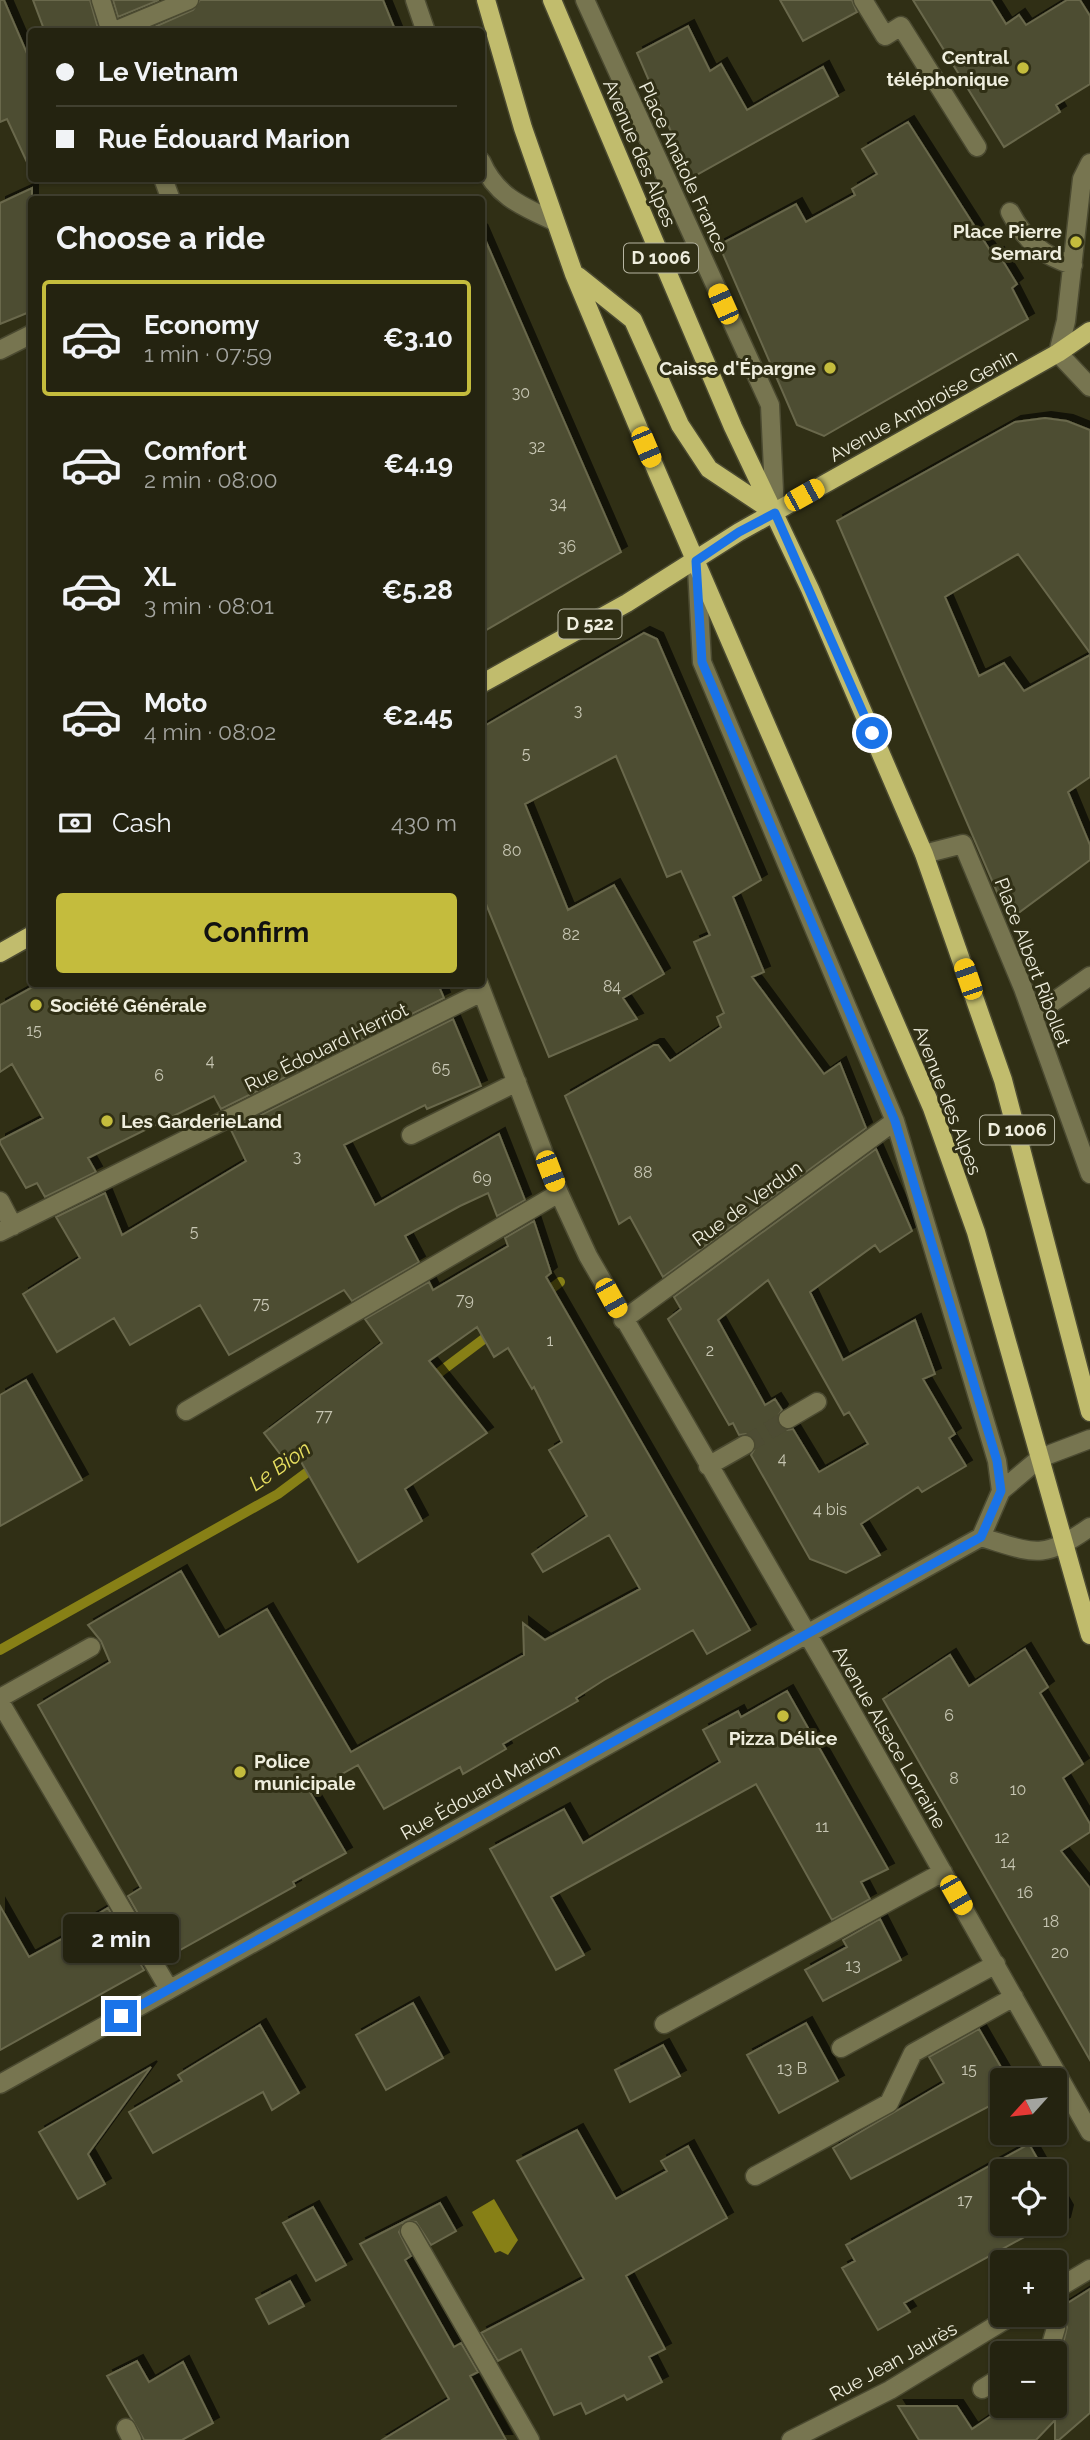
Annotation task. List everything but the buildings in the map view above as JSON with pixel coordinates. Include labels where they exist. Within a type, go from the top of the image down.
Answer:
[{"type":"main road","name":"Avenue des Alpes","points":[[486,0],[554,221],[575,274],[932,1108],[976,1231],[1090,1635]]},
{"type":"main road","name":"Avenue des Alpes","points":[[552,0],[733,427],[775,513],[924,854],[1003,1080],[1054,1263],[1090,1412]]},
{"type":"main road","name":"Avenue des Alpes","points":[[575,274],[633,320],[680,425],[709,469],[775,513]]},
{"type":"main road","name":"D 522","points":[[1058,353],[1090,331]]},
{"type":"main road","name":"Avenue Ambroise Genin","points":[[485,682],[627,603],[739,532],[1058,353]]},
{"type":"main road","points":[[0,953],[28,937]]},
{"type":"street","points":[[101,0],[111,28]]},
{"type":"street","points":[[122,28],[189,0]]},
{"type":"street","points":[[415,0],[425,28]]},
{"type":"street","name":"Place Anatole France","points":[[585,0],[770,405],[775,513]]},
{"type":"street","points":[[863,0],[885,36],[901,26],[977,147]]},
{"type":"street","points":[[1090,163],[1082,179],[1058,353],[1090,387]]},
{"type":"street","points":[[485,169],[490,180],[510,201],[554,221]]},
{"type":"street","points":[[1010,212],[1021,232],[1044,254],[1073,257]]},
{"type":"street","points":[[0,350],[28,336]]},
{"type":"street","name":"Avenue des Alpes","points":[[696,561],[702,662],[895,1121],[997,1461],[1001,1491]]},
{"type":"street","name":"Place Albert Ribollet","points":[[924,854],[963,844],[1033,1016],[1090,1174]]},
{"type":"street","points":[[1033,1016],[1090,976]]},
{"type":"street","name":"Avenue Alsace Lorraine","points":[[481,988],[559,1193],[588,1256],[807,1633],[1090,2132]]},
{"type":"street","name":"Rue Édouard Herriot","points":[[7,1229],[481,988]]},
{"type":"street","points":[[411,1135],[517,1083]]},
{"type":"street","name":"Rue de Verdun","points":[[623,1320],[895,1121]]},
{"type":"street","points":[[186,1411],[559,1193]]},
{"type":"street","points":[[0,1201],[7,1229]]},
{"type":"street","points":[[788,1419],[817,1402]]},
{"type":"street","points":[[1090,1438],[1040,1458],[1001,1491],[981,1537],[1037,1553],[1064,1545],[1090,1527]]},
{"type":"street","points":[[708,1466],[745,1445]]},
{"type":"street","name":"Rue Édouard Marion","points":[[0,2084],[981,1537]]},
{"type":"street","points":[[91,1647],[0,1700],[169,1989]]},
{"type":"street","points":[[664,2024],[943,1872]]},
{"type":"street","points":[[841,2048],[996,1964]]},
{"type":"street","points":[[755,2176],[889,2103],[913,2053],[1014,1997]]},
{"type":"street","points":[[410,2231],[530,2440]]},
{"type":"street","points":[[1067,2283],[1090,2269]]},
{"type":"street","name":"Rue Jean Jaurès","points":[[791,2440],[890,2390],[993,2327]]},
{"type":"street","points":[[982,2389],[990,2384]]},
{"type":"shaded area","points":[[494,2199],[518,2240],[508,2255],[500,2251],[495,2253],[472,2212]]},
{"type":"waterway","name":"Le Bion","points":[[543,1295],[560,1282]]},
{"type":"waterway","name":"Le Bion","points":[[428,1381],[493,1332]]},
{"type":"waterway","name":"Le Bion","points":[[0,1650],[278,1494],[317,1465]]},
{"type":"tunnel","points":[[745,1445],[788,1419]]},
{"type":"place","name":"Central téléphonique","points":[[1023,68]]},
{"type":"place","name":"Place Pierre Semard","points":[[1076,242]]},
{"type":"place","name":"Caisse d'Épargne","points":[[830,368]]},
{"type":"place","name":"Société Générale","points":[[36,1005]]},
{"type":"place","name":"Les GarderieLand","points":[[107,1121]]},
{"type":"place","name":"Pizza Délice","points":[[783,1716]]},
{"type":"place","name":"Police municipale","points":[[240,1772]]},
{"type":"route","points":[[121,2016],[981,1537],[1001,1491],[997,1461],[895,1121],[702,662],[696,561],[739,532],[775,513],[872,733]]}]
